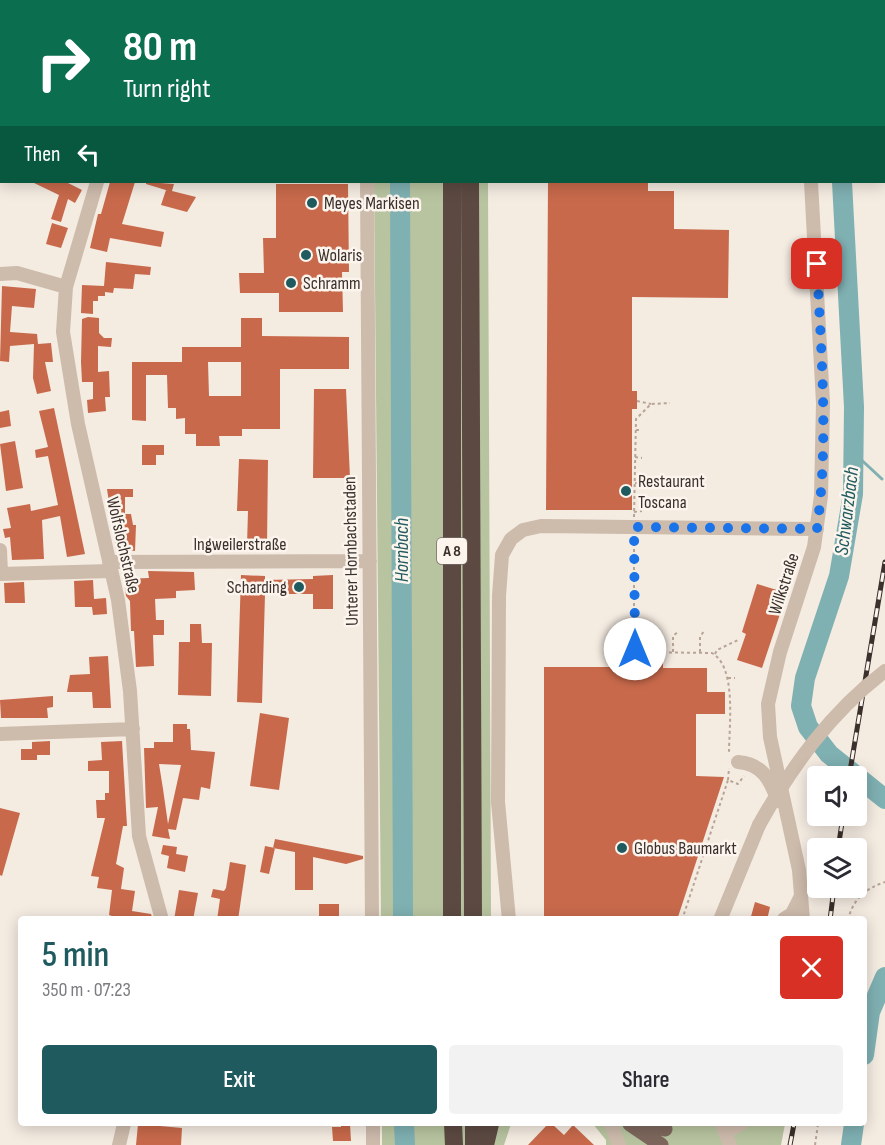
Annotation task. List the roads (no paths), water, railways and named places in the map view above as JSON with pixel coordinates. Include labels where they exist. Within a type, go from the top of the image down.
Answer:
[{"type":"highway","name":"A 8","points":[[452,183],[452,916]]},
{"type":"highway","name":"A 8","points":[[470,183],[473,916]]},
{"type":"highway","points":[[453,1126],[454,1145]]},
{"type":"highway","points":[[474,1126],[474,1145]]},
{"type":"highway","points":[[484,1145],[489,1126]]},
{"type":"main road","points":[[633,1126],[661,1145]]},
{"type":"street","name":"Wolfslochstraße","points":[[97,183],[66,287],[63,332],[66,362],[125,644],[140,836],[161,916]]},
{"type":"street","name":"Unterer Hornbachstaden","points":[[367,183],[372,916]]},
{"type":"street","name":"Wilkstraße","points":[[803,916],[802,894],[770,736],[768,704],[780,652],[809,564],[817,529],[824,468],[823,403],[811,183]]},
{"type":"street","points":[[0,274],[17,273],[66,287]]},
{"type":"street","points":[[509,916],[498,802],[497,663],[502,555],[515,536],[523,530],[541,526],[817,529]]},
{"type":"street","points":[[0,550],[1,574]]},
{"type":"street","name":"Ingweilerstraße","points":[[1,574],[110,567],[370,561]]},
{"type":"street","points":[[722,916],[759,825],[796,764],[849,701],[885,671]]},
{"type":"street","points":[[0,734],[133,729]]},
{"type":"street","points":[[732,760],[751,763],[762,770],[773,790],[791,839]]},
{"type":"street","points":[[789,916],[802,894]]},
{"type":"street","points":[[119,1145],[124,1126]]},
{"type":"street","points":[[373,1126],[373,1145]]},
{"type":"street","points":[[612,1126],[619,1145]]},
{"type":"street","points":[[661,1145],[667,1126]]},
{"type":"waterway","name":"Hornbach","points":[[400,183],[403,916]]},
{"type":"waterway","name":"Schwarzbach","points":[[842,183],[854,407],[853,494],[839,576],[805,678],[801,706],[808,727],[829,754],[885,799]]},
{"type":"waterway","points":[[855,454],[882,479]]},
{"type":"waterway","name":"Schwarzbach","points":[[867,1034],[870,1012],[885,977]]},
{"type":"waterway","name":"Hornbach","points":[[404,1126],[405,1145]]},
{"type":"waterway","name":"Schwarzbach","points":[[851,1145],[854,1126]]},
{"type":"railway","points":[[851,766],[885,562]]},
{"type":"railway","points":[[840,838],[841,826]]},
{"type":"railway","points":[[830,916],[833,898]]},
{"type":"railway","points":[[790,1145],[794,1126]]},
{"type":"place","name":"Meyes Markisen","points":[[312,203]]},
{"type":"place","name":"Wolaris","points":[[306,255]]},
{"type":"place","name":"Schramm","points":[[291,283]]},
{"type":"place","name":"Restaurant Toscana","points":[[626,491]]},
{"type":"place","name":"Scharding","points":[[299,587]]},
{"type":"place","name":"Globus Baumarkt","points":[[622,848]]}]
